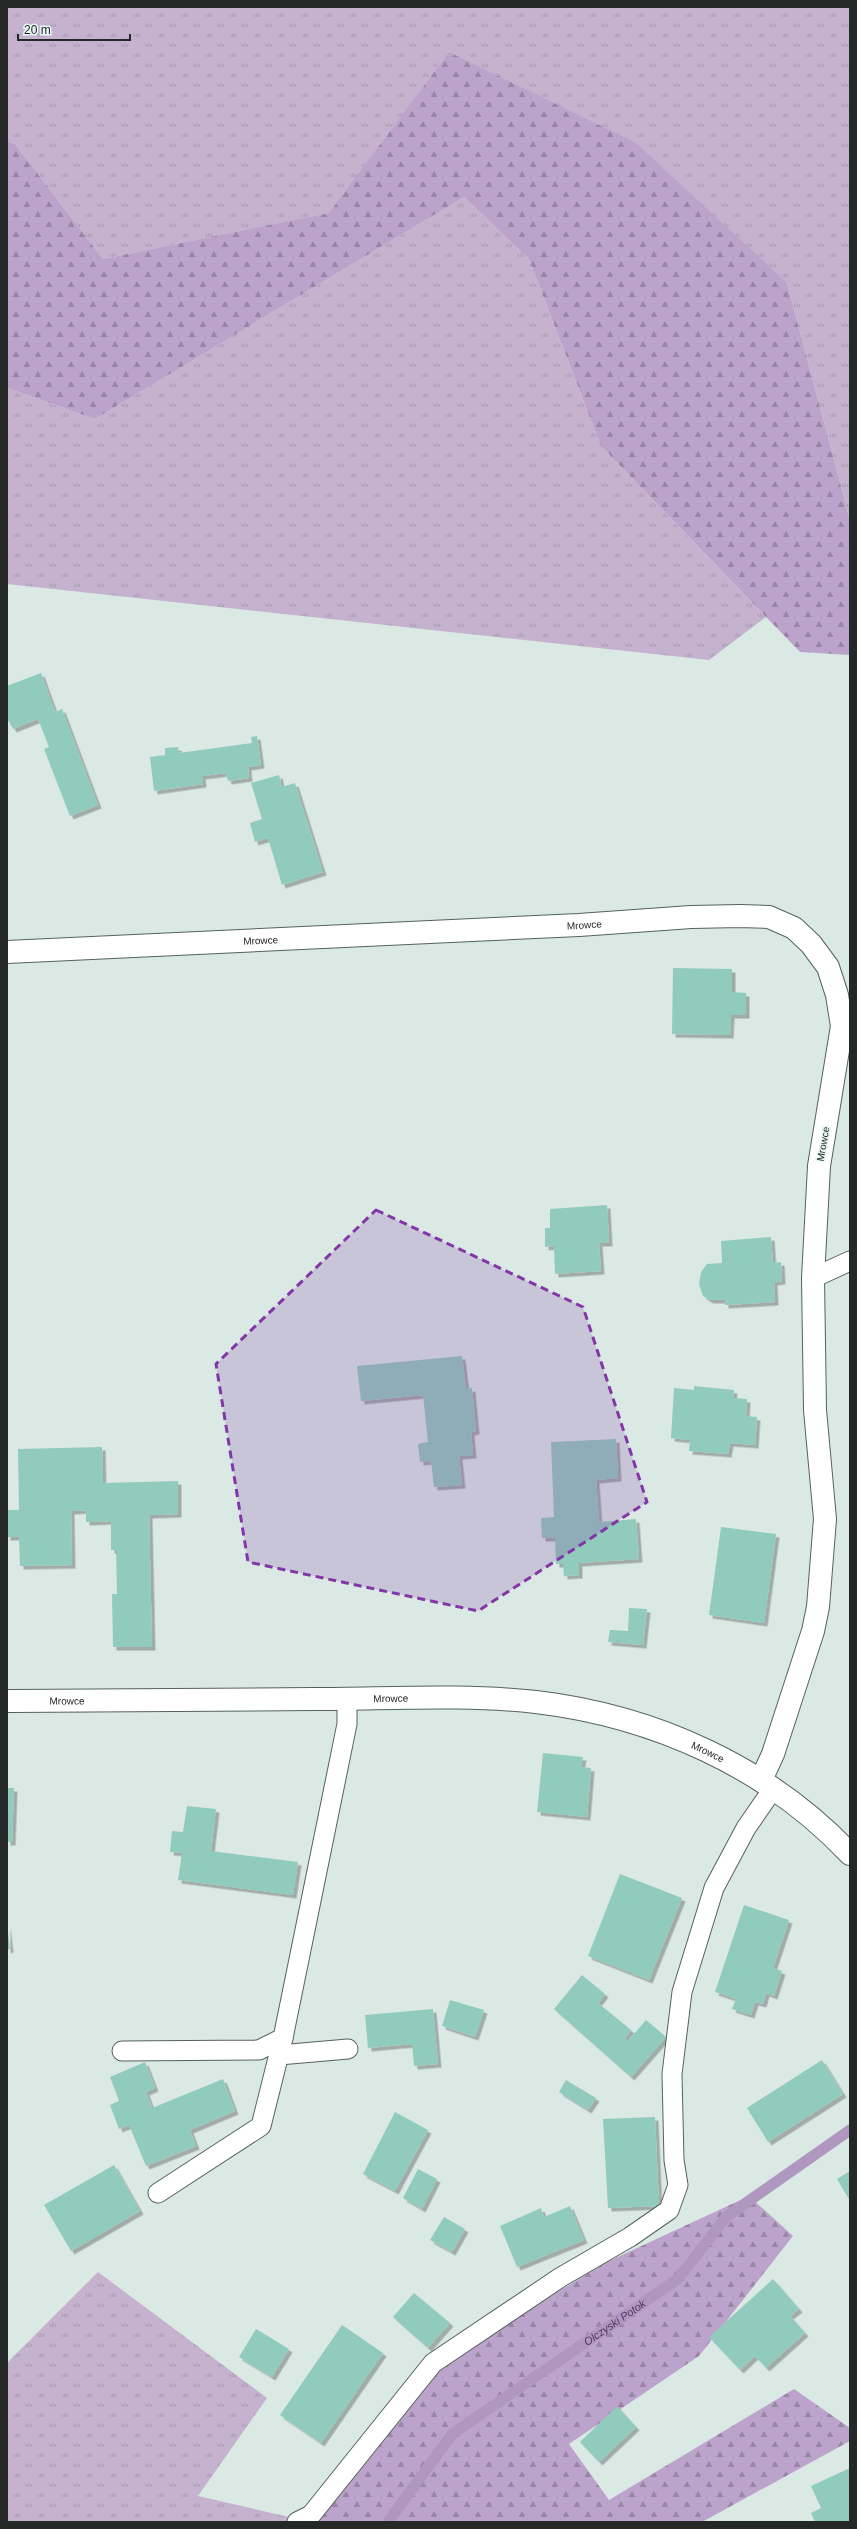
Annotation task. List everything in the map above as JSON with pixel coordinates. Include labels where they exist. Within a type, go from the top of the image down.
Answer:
[{"type":"street","name":"Mrowce","points":[[7,952],[572,925],[691,917],[769,917],[794,928],[811,944],[828,967],[837,995],[842,1026],[819,1166],[813,1278],[816,1410],[825,1519],[818,1607],[805,1661],[773,1754],[767,1785]]},
{"type":"street","name":"Mrowce","points":[[7,1701],[347,1699],[502,1700],[577,1709],[624,1720],[682,1740],[718,1756],[767,1785],[808,1814],[850,1854]]},
{"type":"lane","points":[[813,1278],[850,1261]]},
{"type":"lane","points":[[158,2193],[261,2126],[281,2047],[347,1724],[347,1699]]},
{"type":"lane","points":[[297,2522],[311,2515],[433,2364],[561,2277],[630,2238],[669,2210],[678,2185],[674,2160],[672,2074],[682,1992],[714,1888],[767,1785]]},
{"type":"lane","points":[[122,2051],[259,2050],[281,2047],[348,2049]]},
{"type":"highlighted area","points":[[376,1210],[583,1307],[647,1502],[478,1611],[248,1562],[216,1364]]},
{"type":"green space","points":[[7,7],[850,7],[850,520],[787,283],[449,52],[330,213],[103,259],[15,144],[7,141]]},
{"type":"green space","points":[[449,52],[636,143],[787,283],[850,520],[850,655],[800,652],[601,446],[529,259],[464,197],[95,419],[7,388],[7,141],[15,144],[103,259],[329,213]]},
{"type":"green space","points":[[464,197],[529,259],[601,446],[766,617],[709,660],[7,584],[7,388],[95,419]]},
{"type":"green space","points":[[749,2196],[793,2236],[699,2356],[569,2444],[609,2500],[794,2389],[850,2428],[850,2441],[702,2522],[313,2522],[435,2366],[607,2262]]},
{"type":"green space","points":[[98,2272],[267,2398],[198,2496],[311,2522],[7,2522],[7,2363]]},
{"type":"building","points":[[41,673],[55,712],[62,709],[98,805],[70,816],[44,749],[49,747],[38,719],[13,729],[9,721],[7,722],[7,686]]},
{"type":"building","points":[[257,736],[261,765],[248,767],[249,778],[228,781],[226,773],[202,776],[203,784],[154,791],[150,757],[165,755],[165,748],[178,747],[179,753],[252,743],[251,737]]},
{"type":"building","points":[[279,775],[282,787],[295,783],[323,872],[282,885],[268,838],[255,842],[250,823],[262,819],[251,783]]},
{"type":"building","points":[[673,968],[732,969],[732,992],[746,993],[746,1015],[731,1015],[730,1035],[672,1034]]},
{"type":"building","points":[[607,1205],[609,1243],[599,1243],[601,1271],[555,1274],[554,1246],[545,1247],[545,1228],[550,1228],[550,1209]]},
{"type":"building","points":[[771,1237],[773,1263],[781,1262],[782,1281],[774,1282],[775,1302],[725,1305],[725,1300],[710,1300],[703,1296],[699,1284],[701,1272],[707,1264],[722,1263],[721,1241]]},
{"type":"building","points":[[462,1356],[466,1389],[472,1388],[476,1431],[471,1432],[473,1455],[459,1456],[462,1485],[434,1487],[431,1461],[420,1462],[418,1444],[428,1442],[423,1395],[361,1401],[357,1366]]},
{"type":"building","points":[[694,1386],[734,1390],[733,1398],[747,1399],[746,1416],[757,1417],[755,1445],[730,1443],[728,1454],[689,1451],[690,1440],[671,1438],[674,1388],[694,1390]]},
{"type":"building","points":[[616,1439],[618,1478],[596,1480],[599,1522],[636,1519],[639,1559],[579,1563],[579,1575],[564,1576],[563,1564],[556,1564],[555,1538],[542,1538],[541,1518],[554,1517],[551,1442]]},
{"type":"building","points":[[102,1447],[103,1483],[178,1481],[178,1514],[149,1515],[152,1647],[113,1647],[112,1594],[117,1594],[116,1550],[111,1550],[111,1521],[86,1522],[86,1510],[71,1511],[72,1565],[20,1566],[19,1537],[7,1537],[7,1510],[19,1510],[18,1449]]},
{"type":"building","points":[[721,1527],[776,1534],[764,1623],[709,1615]]},
{"type":"building","points":[[629,1608],[647,1609],[643,1645],[608,1642],[610,1630],[628,1631]]},
{"type":"building","points":[[543,1753],[583,1757],[581,1767],[591,1768],[587,1817],[537,1812]]},
{"type":"building","points":[[7,1788],[14,1788],[12,1842],[7,1842]]},
{"type":"building","points":[[187,1806],[216,1809],[211,1851],[298,1862],[293,1895],[178,1880],[182,1853],[170,1852],[172,1831],[183,1832]]},
{"type":"building","points":[[620,1874],[682,1898],[649,1980],[588,1956]]},
{"type":"building","points":[[744,1905],[789,1920],[773,1968],[782,1971],[774,1996],[766,1993],[763,2004],[755,2002],[751,2015],[732,2009],[736,1999],[715,1992]]},
{"type":"building","points":[[7,1923],[10,1949],[7,1950]]},
{"type":"building","points":[[582,1975],[605,1994],[598,2003],[631,2030],[625,2038],[628,2041],[646,2020],[666,2037],[631,2077],[554,2009]]},
{"type":"building","points":[[450,2000],[484,2010],[475,2037],[442,2026]]},
{"type":"building","points":[[433,2009],[438,2064],[414,2066],[412,2044],[368,2048],[365,2015]]},
{"type":"building","points":[[822,2060],[843,2094],[768,2142],[747,2108]]},
{"type":"building","points":[[145,2062],[155,2088],[146,2092],[152,2108],[223,2079],[235,2111],[190,2130],[196,2146],[146,2166],[129,2125],[119,2129],[110,2105],[119,2101],[110,2077]]},
{"type":"building","points":[[566,2080],[596,2098],[588,2110],[559,2092]]},
{"type":"building","points":[[395,2112],[428,2130],[395,2191],[363,2174]]},
{"type":"building","points":[[655,2117],[659,2206],[608,2208],[603,2119]]},
{"type":"building","points":[[114,2165],[140,2211],[71,2251],[44,2205]]},
{"type":"building","points":[[418,2169],[437,2179],[422,2209],[403,2198]]},
{"type":"building","points":[[850,2171],[850,2201],[837,2179]]},
{"type":"building","points":[[570,2206],[584,2240],[517,2267],[500,2226],[541,2208],[544,2217]]},
{"type":"building","points":[[444,2217],[465,2229],[452,2252],[430,2240]]},
{"type":"building","points":[[773,2279],[799,2309],[790,2316],[805,2333],[766,2368],[755,2356],[740,2370],[709,2337]]},
{"type":"building","points":[[414,2293],[450,2323],[428,2348],[393,2317]]},
{"type":"building","points":[[342,2325],[383,2353],[321,2443],[280,2415]]},
{"type":"building","points":[[256,2329],[289,2349],[272,2377],[239,2357]]},
{"type":"building","points":[[617,2406],[636,2427],[599,2462],[580,2442]]},
{"type":"building","points":[[850,2468],[850,2522],[815,2522],[811,2513],[821,2508],[811,2486]]},
{"type":"waterway","name":"Olczyski Potok","points":[[388,2522],[452,2434],[678,2279],[726,2217],[850,2130]]}]
